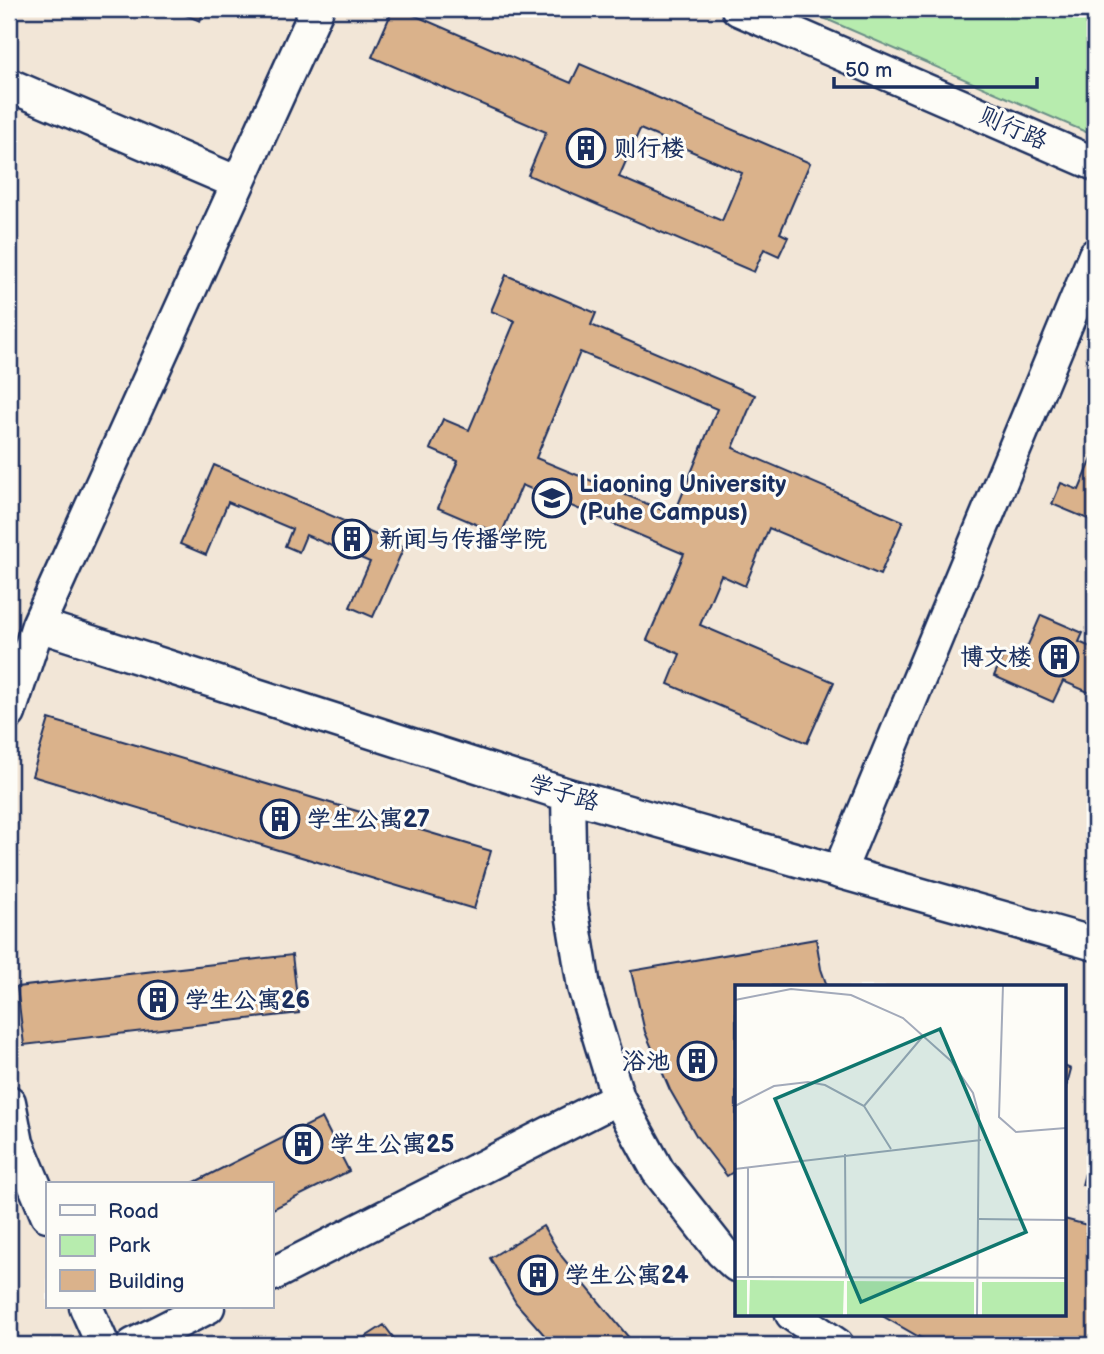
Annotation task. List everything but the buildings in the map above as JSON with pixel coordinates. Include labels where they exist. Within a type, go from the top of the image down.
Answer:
[{"type":"street","points":[[9,713],[38,625],[317,9]]},
{"type":"street","name":"则行路","points":[[738,9],[1095,164]]},
{"type":"street","points":[[9,85],[239,183]]},
{"type":"street","points":[[839,872],[1095,255]]},
{"type":"street","name":"学子路","points":[[38,625],[568,795],[1095,944]]},
{"type":"street","points":[[568,795],[570,900],[584,987],[618,1098],[658,1171],[722,1252],[735,1263]]},
{"type":"street","points":[[273,1274],[618,1098]]},
{"type":"street","points":[[9,1102],[17,1143],[46,1213]]},
{"type":"street","points":[[86,1308],[103,1345]]},
{"type":"street","points":[[133,1345],[206,1308]]},
{"type":"street","points":[[795,1316],[838,1345]]},
{"type":"shaded area","name":"Liaoning University (Puhe Campus)","points":[[9,9],[1095,9],[1095,1345],[9,1345]]},
{"type":"green space","points":[[803,9],[1095,9],[1095,136]]},
{"type":"place","name":"则行楼","points":[[586,148]]},
{"type":"place","name":"Liaoning University (Puhe Campus)","points":[[552,498]]},
{"type":"place","name":"新闻与传播学院","points":[[352,539]]},
{"type":"place","name":"博文楼","points":[[1059,657]]},
{"type":"place","name":"学生公寓27","points":[[280,819]]},
{"type":"place","name":"学生公寓26","points":[[158,1000]]},
{"type":"place","name":"浴池","points":[[697,1061]]},
{"type":"place","name":"学生公寓25","points":[[303,1144]]},
{"type":"place","name":"学生公寓24","points":[[538,1275]]}]
